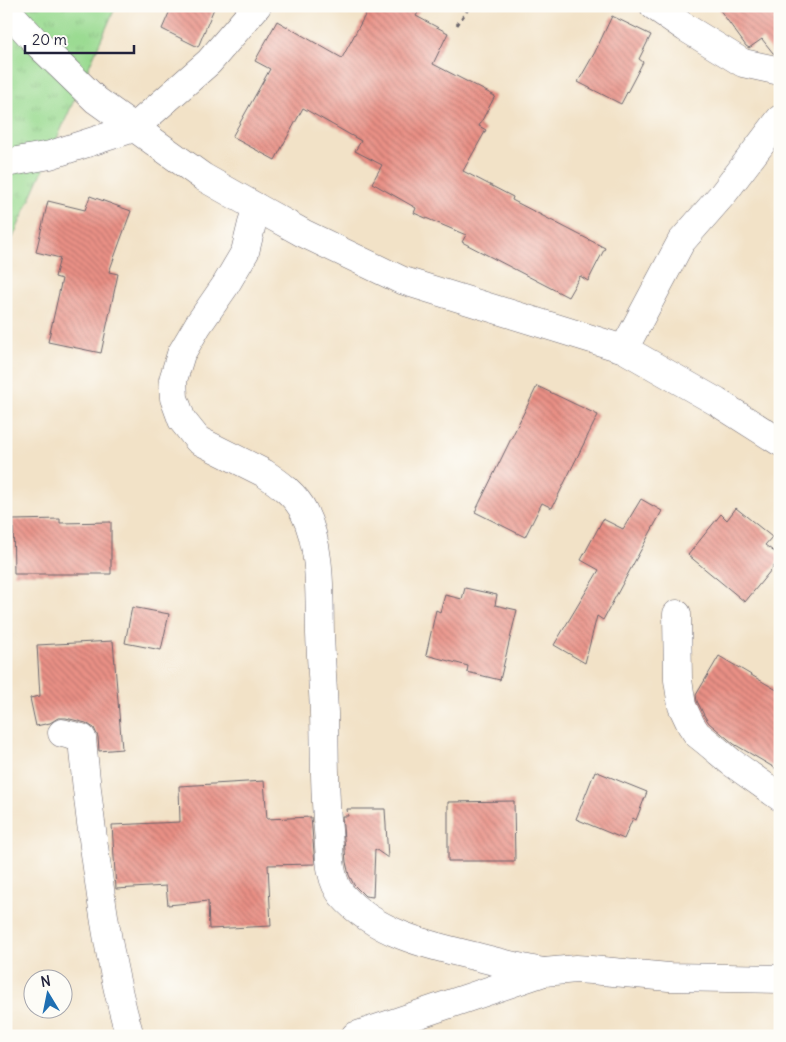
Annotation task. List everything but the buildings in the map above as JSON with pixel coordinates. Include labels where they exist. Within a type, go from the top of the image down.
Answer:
[{"type":"street","points":[[6,163],[50,155],[134,128],[209,62],[256,6]]},
{"type":"street","points":[[654,6],[743,63],[780,72]]},
{"type":"street","points":[[6,9],[36,42],[96,100],[203,177],[256,207],[303,233],[401,280],[624,349],[717,402],[780,442]]},
{"type":"street","points":[[624,349],[681,242],[723,194],[780,119]]},
{"type":"street","points":[[256,207],[244,252],[225,286],[181,354],[173,380],[174,398],[182,420],[198,440],[278,482],[298,502],[309,523],[320,587],[326,814],[331,870],[336,886],[352,905],[384,928],[449,950],[510,966],[544,972]]},
{"type":"street","points":[[677,614],[678,680],[682,706],[691,725],[698,734],[719,752],[780,797]]},
{"type":"street","points":[[62,733],[82,738],[106,932],[130,1036]]},
{"type":"street","points":[[355,1036],[544,972],[576,969],[669,977],[780,979]]},
{"type":"path","points":[[457,25],[470,6]]},
{"type":"green space","points":[[6,6],[116,6],[6,253]]}]
